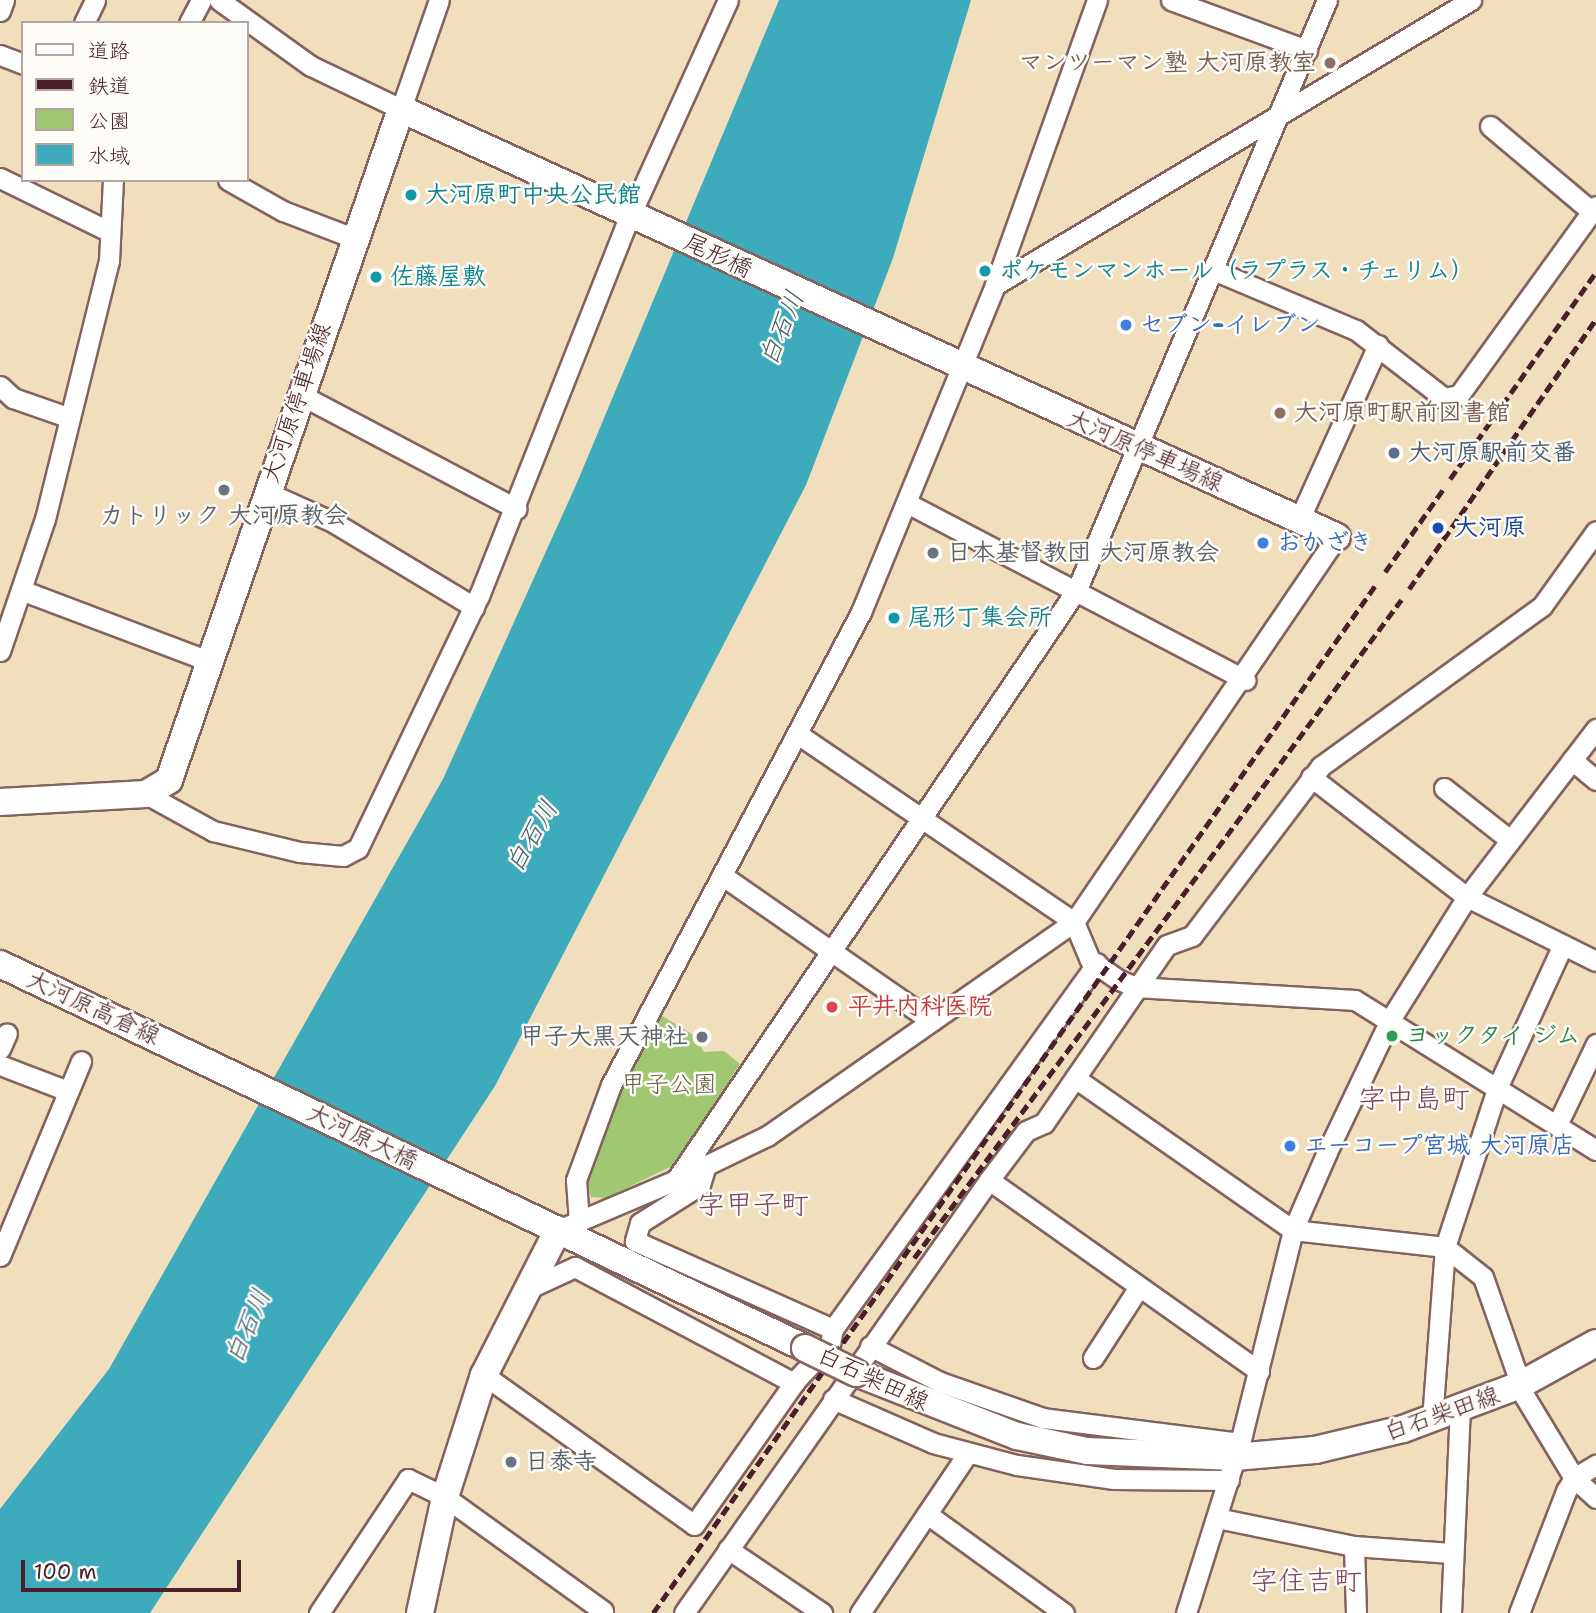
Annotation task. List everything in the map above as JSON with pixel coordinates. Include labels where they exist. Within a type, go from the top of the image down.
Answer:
[{"type":"main road","points":[[401,109],[633,217]]},
{"type":"main road","name":"大河原停車場線","points":[[146,794],[169,780],[299,394],[401,109]]},
{"type":"main road","name":"尾形橋","points":[[633,217],[957,366]]},
{"type":"main road","name":"大河原停車場線","points":[[957,366],[1337,537]]},
{"type":"main road","points":[[0,802],[146,794]]},
{"type":"main road","name":"大河原高倉線","points":[[0,964],[187,1052]]},
{"type":"main road","name":"大河原大橋","points":[[187,1052],[558,1224]]},
{"type":"main road","points":[[420,1613],[445,1497],[484,1375],[558,1224]]},
{"type":"main road","name":"白石柴田線","points":[[558,1224],[856,1373],[1017,1436],[1087,1451],[1235,1460],[1315,1450],[1432,1420],[1460,1410],[1520,1385],[1596,1343]]},
{"type":"street","points":[[0,11],[4,0]]},
{"type":"street","points":[[85,21],[95,0]]},
{"type":"street","points":[[189,21],[201,0]]},
{"type":"street","points":[[219,0],[311,66],[401,109],[439,0]]},
{"type":"street","points":[[146,794],[213,831],[343,856],[358,848],[474,607],[517,509],[633,217],[728,0]]},
{"type":"street","points":[[558,1224],[593,1128],[799,735],[907,503],[957,366],[995,285],[1097,0]]},
{"type":"street","points":[[1171,0],[1220,8],[1307,50]]},
{"type":"street","points":[[676,1180],[924,819],[1077,589],[1140,449],[1327,0]]},
{"type":"street","points":[[995,285],[1471,0]]},
{"type":"street","points":[[0,55],[21,64]]},
{"type":"street","points":[[1213,271],[1378,345],[1444,398],[1459,395],[1594,209],[1490,126]]},
{"type":"street","points":[[0,178],[108,231]]},
{"type":"street","points":[[0,651],[21,590],[70,418],[109,261],[108,231],[113,182]]},
{"type":"street","points":[[232,182],[283,211],[356,239]]},
{"type":"street","points":[[1299,520],[1378,345]]},
{"type":"street","points":[[0,386],[13,398],[70,418]]},
{"type":"street","points":[[299,394],[517,509]]},
{"type":"street","points":[[266,492],[333,522],[474,607]]},
{"type":"street","points":[[907,503],[1077,589],[1245,680]]},
{"type":"street","points":[[684,1613],[989,1180],[1026,1131],[1044,1124],[1136,986],[1167,945],[1192,936],[1311,777],[1542,606],[1596,531]]},
{"type":"street","points":[[558,1224],[676,1180],[766,1136],[1074,922],[1245,680],[1337,537]]},
{"type":"street","points":[[21,590],[209,661]]},
{"type":"street","points":[[1186,1613],[1235,1460],[1293,1230],[1390,1020],[1466,897],[1596,729]]},
{"type":"street","points":[[799,735],[1074,922],[1097,963],[1136,986],[1344,998],[1390,1020],[1499,1086],[1596,1150]]},
{"type":"street","points":[[1572,760],[1596,780]]},
{"type":"street","points":[[1311,777],[1466,897],[1596,961]]},
{"type":"street","points":[[1444,788],[1510,840]]},
{"type":"street","points":[[723,876],[932,1021]]},
{"type":"street","points":[[1432,1420],[1445,1247],[1499,1086],[1563,945]]},
{"type":"street","points":[[484,1375],[694,1525],[794,1383],[830,1344],[833,1329],[1097,963]]},
{"type":"street","points":[[1557,1125],[1596,1044]]},
{"type":"street","points":[[0,1256],[81,1061]]},
{"type":"street","points":[[0,1065],[68,1091]]},
{"type":"street","points":[[1075,1078],[1293,1230],[1445,1247],[1491,1289],[1520,1385],[1574,1478],[1596,1498]]},
{"type":"street","points":[[706,1164],[700,1185],[640,1223],[635,1241],[833,1329]]},
{"type":"street","points":[[989,1180],[1259,1371]]},
{"type":"street","points":[[527,1289],[575,1267],[794,1383]]},
{"type":"street","points":[[1093,1358],[1139,1287]]},
{"type":"street","points":[[870,1346],[940,1382],[1043,1418],[1235,1460]]},
{"type":"street","points":[[833,1399],[968,1453],[1114,1479],[1235,1460]]},
{"type":"street","points":[[1451,1613],[1451,1553],[1460,1410]]},
{"type":"street","points":[[860,1613],[968,1453]]},
{"type":"street","points":[[1519,1613],[1574,1478],[1596,1465]]},
{"type":"street","points":[[319,1613],[408,1479],[445,1497],[603,1611]]},
{"type":"street","points":[[927,1514],[1064,1613]]},
{"type":"street","points":[[1217,1518],[1354,1546],[1451,1553]]},
{"type":"street","points":[[1354,1546],[1356,1613]]},
{"type":"street","points":[[728,1549],[822,1613]]},
{"type":"green space","name":"甲子公園","points":[[656,1012],[695,1036],[704,1052],[724,1051],[740,1064],[674,1165],[606,1198],[591,1197],[583,1180],[595,1136]]},
{"type":"water","name":"白石川","points":[[779,0],[971,0],[893,258],[806,485],[495,1086],[150,1613],[0,1613],[0,1509],[109,1369],[443,779],[576,485]]},
{"type":"railway","points":[[1450,479],[1596,272]]},
{"type":"railway","points":[[1409,589],[1596,319]]},
{"type":"railway","points":[[1385,572],[1444,488]]},
{"type":"railway","points":[[653,1613],[1377,583]]},
{"type":"railway","points":[[914,1258],[1401,600]]},
{"type":"place","name":"マンツーマン塾 大河原教室","points":[[1330,63]]},
{"type":"place","name":"大河原町中央公民館","points":[[411,195]]},
{"type":"place","name":"ポケモンマンホール（ラプラス・チェリム）","points":[[985,271]]},
{"type":"place","name":"佐藤屋敷","points":[[376,277]]},
{"type":"place","name":"セブン-イレブン","points":[[1126,325]]},
{"type":"place","name":"大河原町駅前図書館","points":[[1280,413]]},
{"type":"place","name":"大河原駅前交番","points":[[1394,453]]},
{"type":"place","name":"カトリック 大河原教会","points":[[224,490]]},
{"type":"place","name":"大河原","points":[[1438,528]]},
{"type":"place","name":"おかざき","points":[[1263,543]]},
{"type":"place","name":"日本基督教団 大河原教会","points":[[933,553]]},
{"type":"place","name":"尾形丁集会所","points":[[894,618]]},
{"type":"place","name":"平井内科医院","points":[[832,1007]]},
{"type":"place","name":"ヨックタイ ジム","points":[[1392,1036]]},
{"type":"place","name":"甲子大黒天神社","points":[[702,1037]]},
{"type":"place","name":"エーコープ宮城 大河原店","points":[[1290,1146]]},
{"type":"place","name":"日泰寺","points":[[511,1462]]},
{"type":"district","name":"字中島町","points":[[1414,1098]]},
{"type":"district","name":"字甲子町","points":[[753,1204]]},
{"type":"district","name":"字住吉町","points":[[1306,1580]]}]
